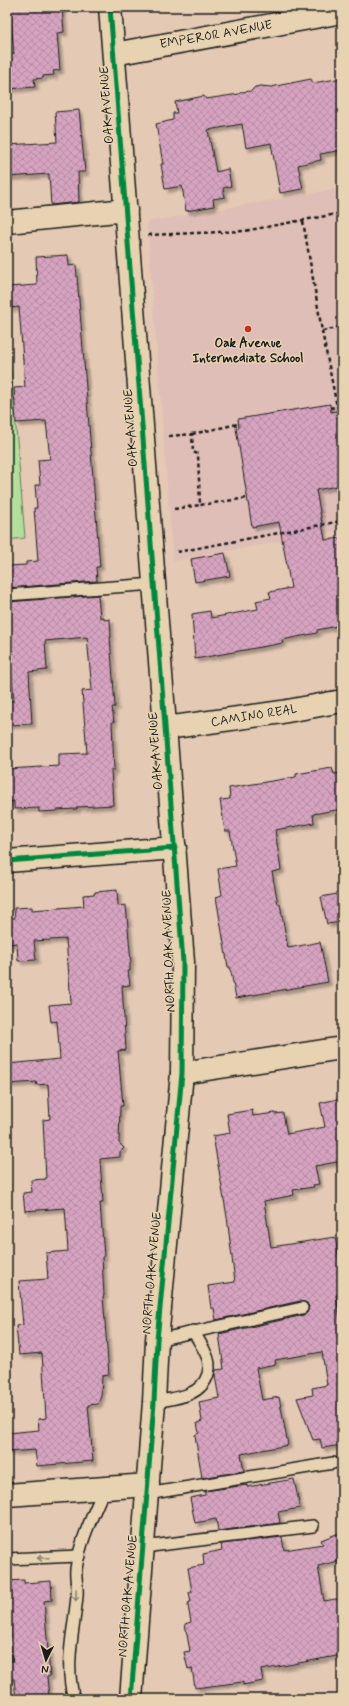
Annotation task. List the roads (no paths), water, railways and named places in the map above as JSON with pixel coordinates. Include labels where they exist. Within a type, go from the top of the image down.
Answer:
[{"type":"street","name":"OAK AVENUE","points":[[110,7],[175,848]]},
{"type":"street","name":"EMPEROR AVENUE","points":[[114,54],[342,12]]},
{"type":"street","points":[[7,222],[126,210]]},
{"type":"street","name":"CAMINO REAL","points":[[166,728],[275,713],[342,701]]},
{"type":"street","points":[[7,861],[175,848]]},
{"type":"street","name":"NORTH OAK AVENUE","points":[[131,1699],[154,1402],[157,1340],[182,1073],[183,962],[175,848]]},
{"type":"street","points":[[182,1073],[342,1048]]},
{"type":"street","points":[[7,1495],[104,1489],[147,1490]]},
{"type":"lane","points":[[7,595],[154,584]]},
{"type":"lane","points":[[157,1340],[302,1308]]},
{"type":"lane","points":[[154,1402],[192,1394],[200,1388],[205,1381],[209,1370],[208,1361],[206,1353],[193,1331]]},
{"type":"lane","points":[[147,1490],[333,1463]]},
{"type":"lane","points":[[74,1699],[71,1690],[68,1659],[77,1595],[76,1570],[84,1538],[104,1489]]},
{"type":"lane","points":[[143,1547],[313,1526]]},
{"type":"lane","points":[[7,1559],[79,1556]]},
{"type":"place","name":"Oak Avenue Intermediate School","points":[[248,329]]}]
